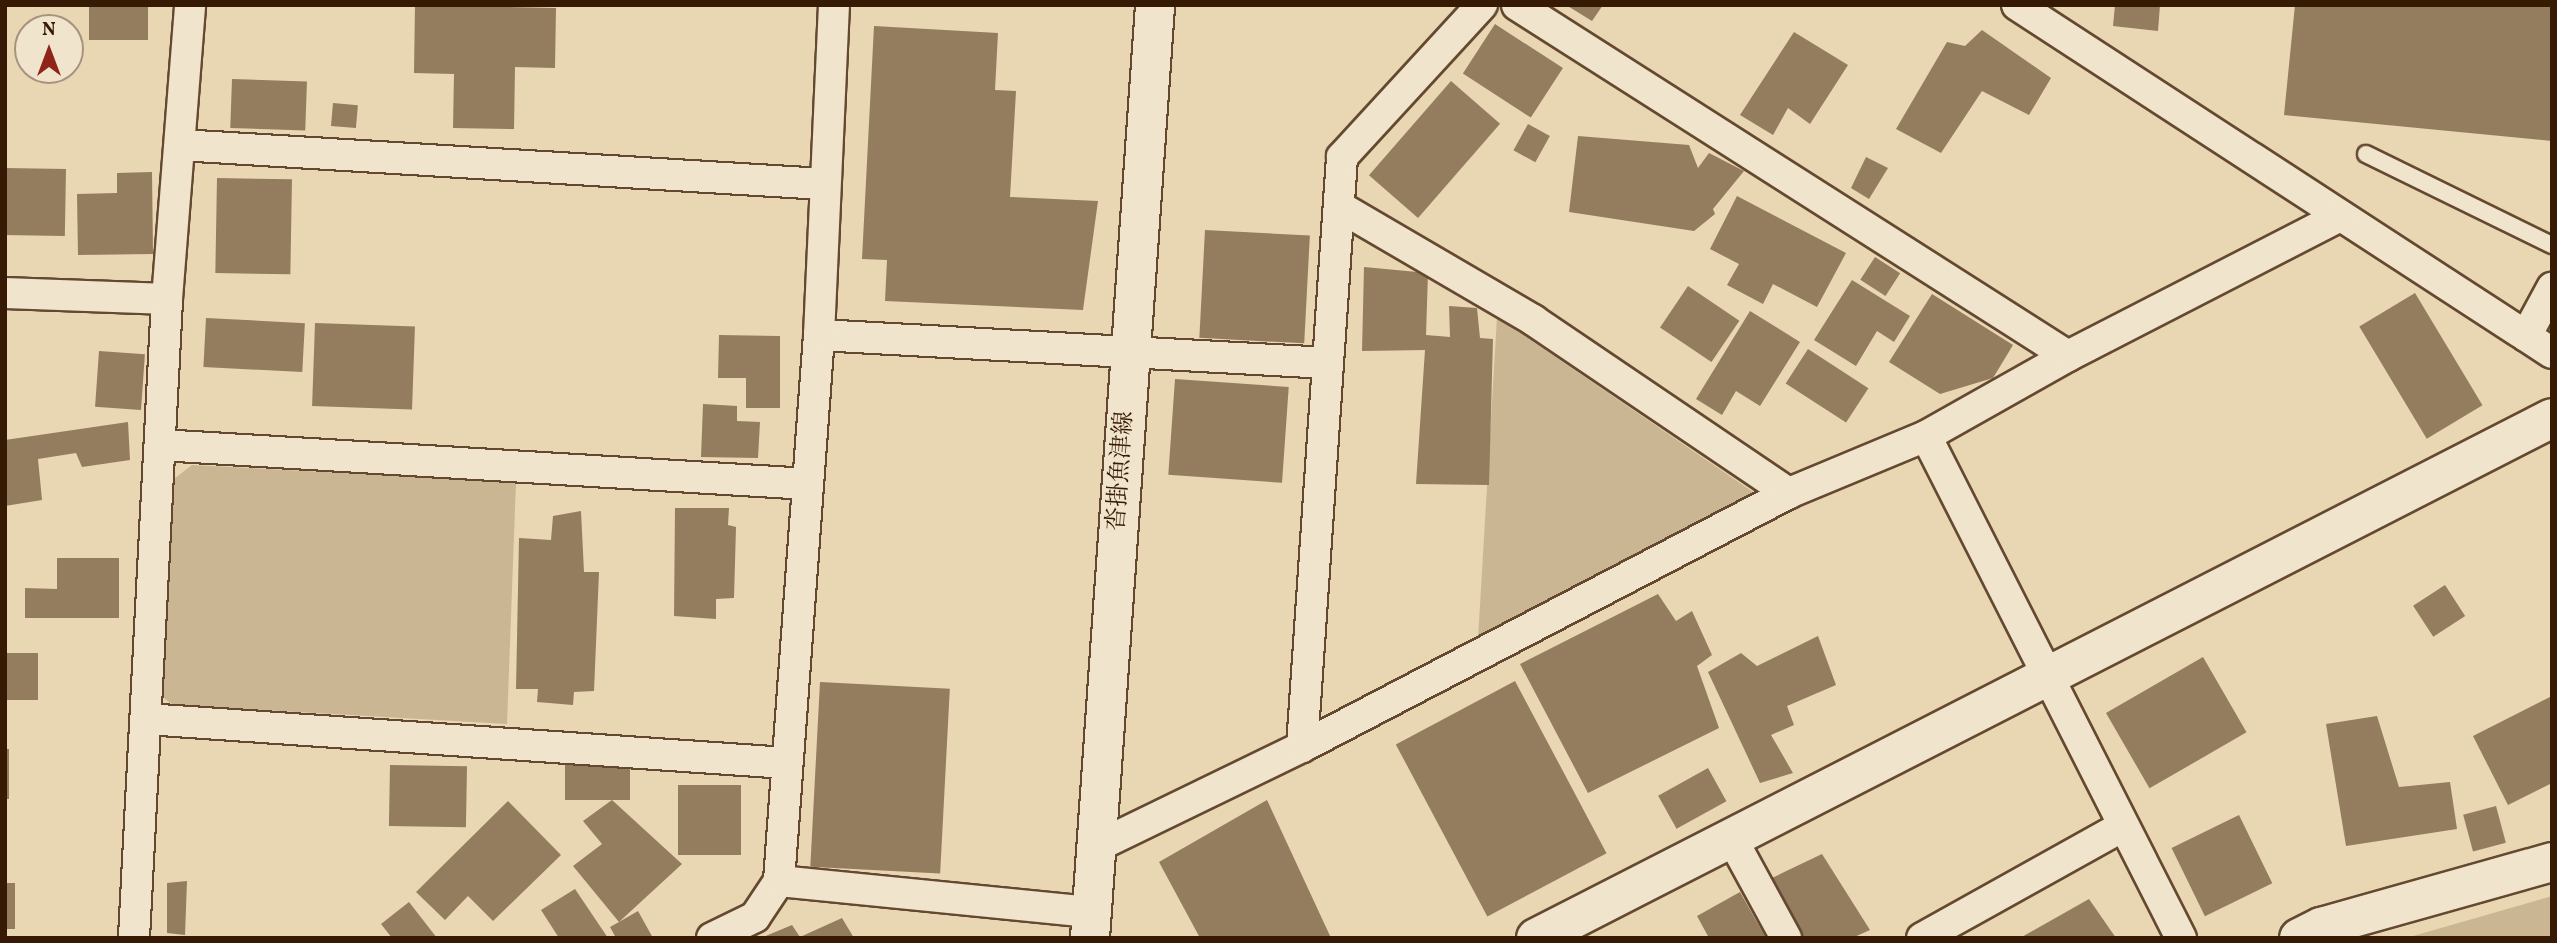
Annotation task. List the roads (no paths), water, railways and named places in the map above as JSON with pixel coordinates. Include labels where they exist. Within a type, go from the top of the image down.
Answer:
[{"type":"street","points":[[134,938],[167,299],[190,5]]},
{"type":"street","points":[[712,938],[755,916],[779,881],[819,335],[834,5]]},
{"type":"street","name":"沓掛魚津線","points":[[1091,925],[1155,5]]},
{"type":"street","points":[[1302,747],[1342,157],[1482,5]]},
{"type":"street","points":[[1517,5],[2068,356]]},
{"type":"street","points":[[2017,5],[2552,353]]},
{"type":"street","points":[[180,145],[824,184]]},
{"type":"street","points":[[1340,207],[1533,320],[1789,493]]},
{"type":"street","points":[[1098,845],[1302,747],[1789,493],[1926,436],[2068,356],[2340,216]]},
{"type":"street","points":[[2526,336],[2552,288]]},
{"type":"street","points":[[5,293],[167,299]]},
{"type":"street","points":[[819,335],[1328,363]]},
{"type":"street","points":[[1536,938],[2552,418]]},
{"type":"street","points":[[1926,436],[2045,676],[2181,938]]},
{"type":"street","points":[[160,444],[808,484]]},
{"type":"street","points":[[146,719],[786,763]]},
{"type":"street","points":[[1922,938],[2123,826]]},
{"type":"street","points":[[1731,838],[1786,938]]},
{"type":"street","points":[[2299,938],[2321,927],[2552,862]]},
{"type":"street","points":[[779,881],[1091,925]]},
{"type":"lane","points":[[2366,153],[2552,245]]}]
